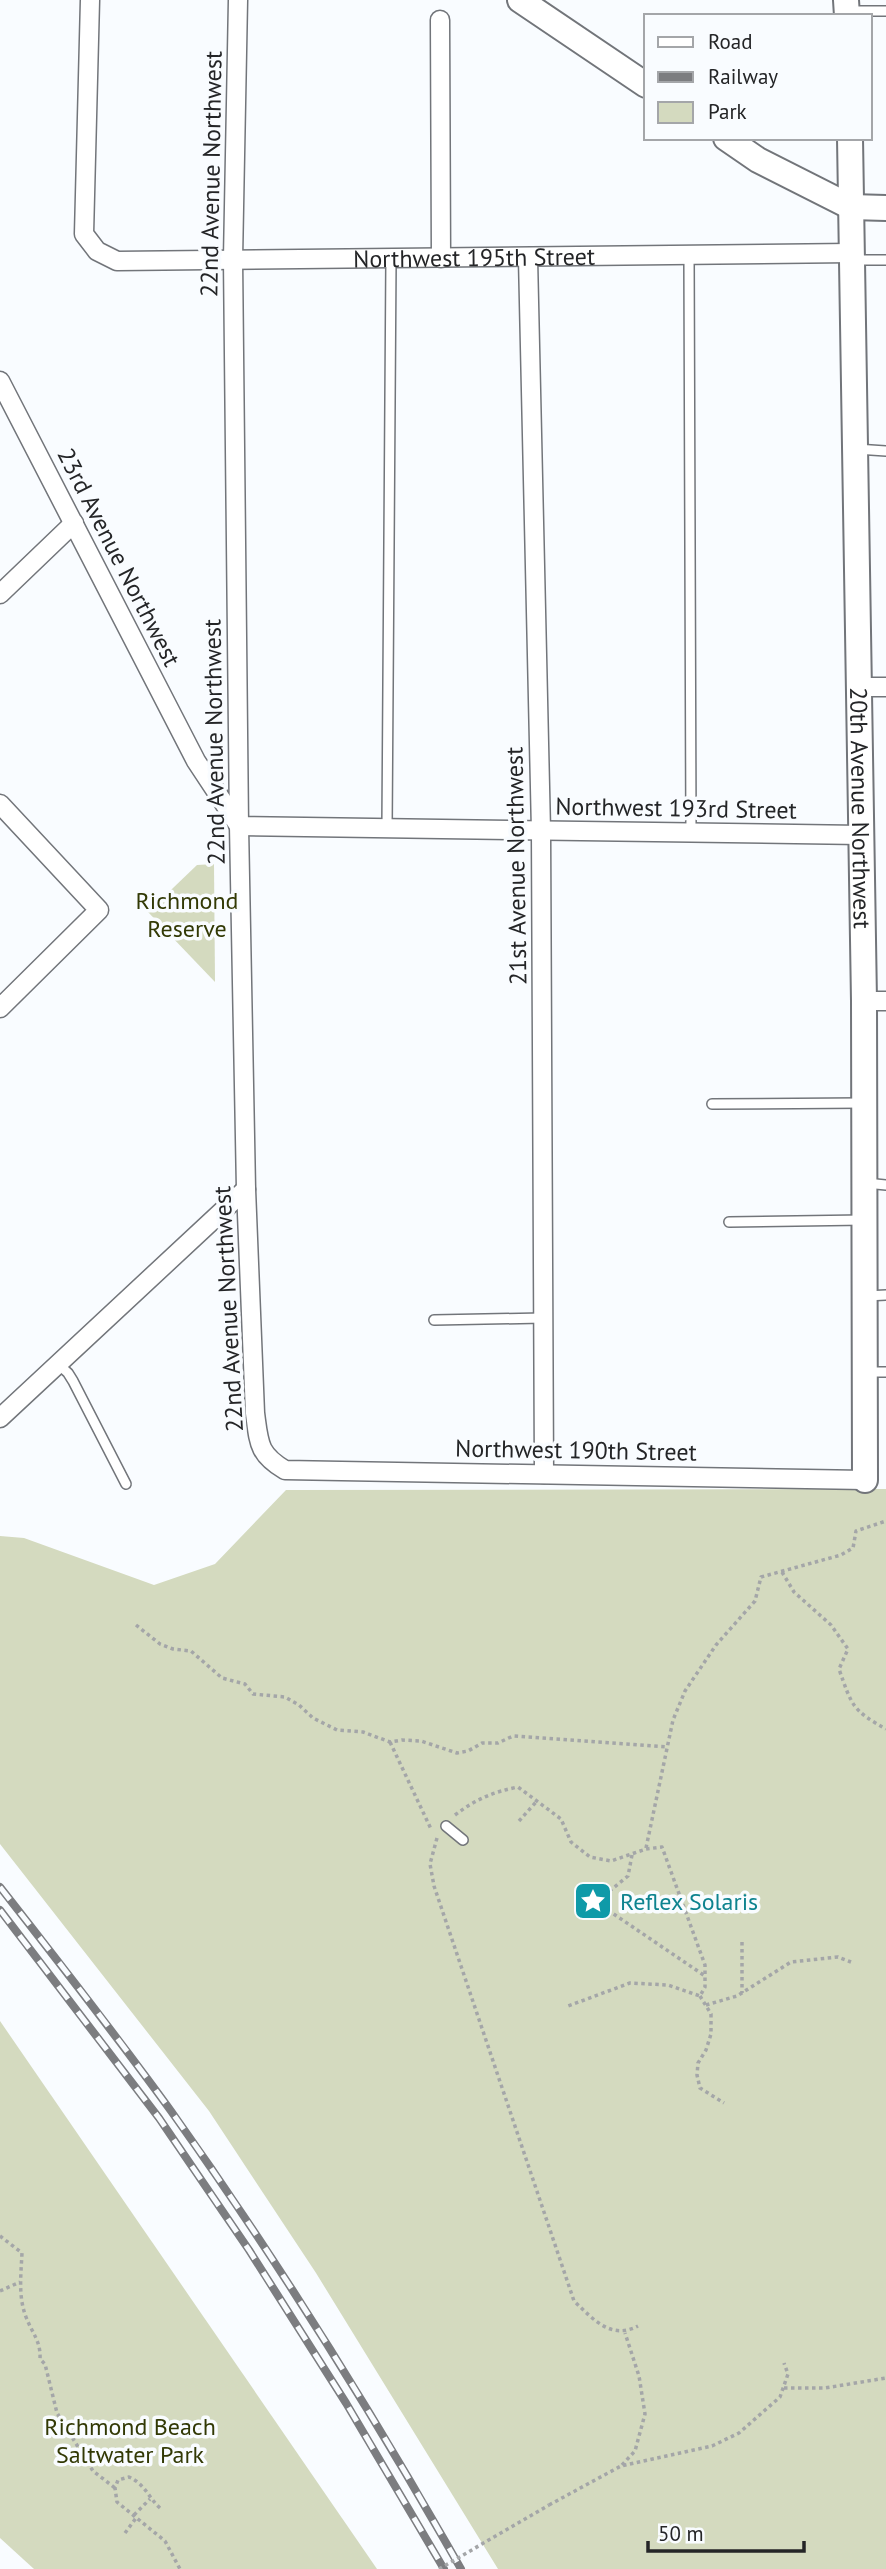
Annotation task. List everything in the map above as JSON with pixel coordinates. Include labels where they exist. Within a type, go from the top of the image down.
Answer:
[{"type":"street","name":"Northwest 195th Street","points":[[90,0],[84,234],[97,251],[117,261],[689,255],[852,256]]},
{"type":"street","name":"22nd Avenue Northwest","points":[[238,0],[233,259],[246,1189],[258,1443],[268,1460],[285,1470]]},
{"type":"street","points":[[520,0],[644,84]]},
{"type":"street","points":[[440,20],[440,258]]},
{"type":"street","points":[[729,140],[758,160],[851,207],[886,208]]},
{"type":"street","name":"20th Avenue Northwest","points":[[850,140],[861,835],[875,1001],[864,1103],[875,1184],[864,1220],[875,1295],[875,1372],[865,1480]]},
{"type":"street","name":"21st Avenue Northwest","points":[[528,258],[541,831],[544,1474]]},
{"type":"street","name":"23rd Avenue Northwest","points":[[0,381],[196,761],[239,826]]},
{"type":"street","points":[[0,594],[74,523]]},
{"type":"street","points":[[858,687],[886,687]]},
{"type":"street","points":[[0,1009],[99,910],[1,807]]},
{"type":"street","name":"Northwest 193rd Street","points":[[239,826],[861,835]]},
{"type":"street","points":[[0,1418],[246,1189]]},
{"type":"street","name":"Northwest 190th Street","points":[[285,1470],[865,1480]]},
{"type":"lane","points":[[847,9],[886,11]]},
{"type":"lane","points":[[689,255],[691,833]]},
{"type":"lane","points":[[852,256],[886,260]]},
{"type":"lane","points":[[387,828],[391,258]]},
{"type":"lane","points":[[855,449],[886,451]]},
{"type":"lane","points":[[712,1104],[864,1103]]},
{"type":"lane","points":[[729,1222],[864,1220]]},
{"type":"lane","points":[[433,1320],[543,1318]]},
{"type":"lane","points":[[58,1364],[73,1381],[126,1484]]},
{"type":"lane","points":[[446,1826],[463,1840]]},
{"type":"path","points":[[646,1849],[673,1720],[685,1691],[716,1645],[755,1601],[761,1577],[841,1555],[853,1548],[856,1531],[886,1521]]},
{"type":"path","points":[[782,1572],[794,1592],[831,1625],[848,1649],[839,1669],[851,1703],[859,1714],[886,1730]]},
{"type":"path","points":[[136,1625],[160,1644],[191,1651],[222,1678],[245,1685],[253,1694],[285,1697],[313,1718],[337,1730],[363,1732],[390,1742],[421,1741],[457,1754],[482,1743],[498,1743],[513,1737],[667,1747]]},
{"type":"path","points":[[390,1742],[436,1840]]},
{"type":"path","points":[[638,2326],[625,2333],[609,2330],[574,2301],[435,1886],[430,1864],[436,1840],[453,1817],[473,1801],[493,1792],[518,1787],[561,1819],[571,1842],[590,1857],[611,1861],[646,1849],[662,1847],[705,1965],[705,1987],[700,1996]]},
{"type":"path","points":[[519,1821],[537,1801]]},
{"type":"path","points":[[632,1854],[628,1877],[596,1902],[705,1976]]},
{"type":"path","points":[[742,1942],[742,1993]]},
{"type":"path","points":[[706,2005],[742,1993],[791,1962],[838,1956],[851,1962]]},
{"type":"path","points":[[568,2006],[630,1983],[668,1985],[700,1996],[711,2014],[711,2034],[698,2063],[696,2075],[700,2088],[724,2103]]},
{"type":"path","points":[[0,2236],[22,2253],[20,2295],[26,2317],[41,2345],[40,2359],[45,2364],[57,2413],[93,2471],[115,2488]]},
{"type":"path","points":[[0,2291],[21,2282]]},
{"type":"path","points":[[621,2466],[635,2451],[645,2414],[639,2376],[625,2333]]},
{"type":"path","points":[[439,2569],[621,2466],[712,2446],[739,2433],[779,2397],[788,2374],[784,2363]]},
{"type":"path","points":[[783,2388],[825,2388],[886,2378]]},
{"type":"path","points":[[160,2508],[150,2499],[144,2486],[129,2477],[118,2480],[115,2488],[117,2502],[165,2541],[180,2569]]},
{"type":"path","points":[[125,2533],[150,2499]]},
{"type":"green space","name":"Richmond Reserve","points":[[214,864],[215,982],[148,912],[197,865]]},
{"type":"green space","points":[[886,1489],[886,2569],[498,2569],[316,2273],[209,2111],[0,1844],[0,1536],[24,1538],[154,1585],[215,1564],[286,1490]]},
{"type":"green space","name":"Richmond Beach Saltwater Park","points":[[0,2021],[377,2569],[34,2569],[0,2538]]},
{"type":"railway","points":[[0,1887],[150,2083],[248,2222],[358,2394],[461,2569]]},
{"type":"railway","points":[[0,1910],[159,2118],[249,2250],[346,2403],[444,2569]]},
{"type":"place","name":"Reflex Solaris","points":[[593,1901]]}]
